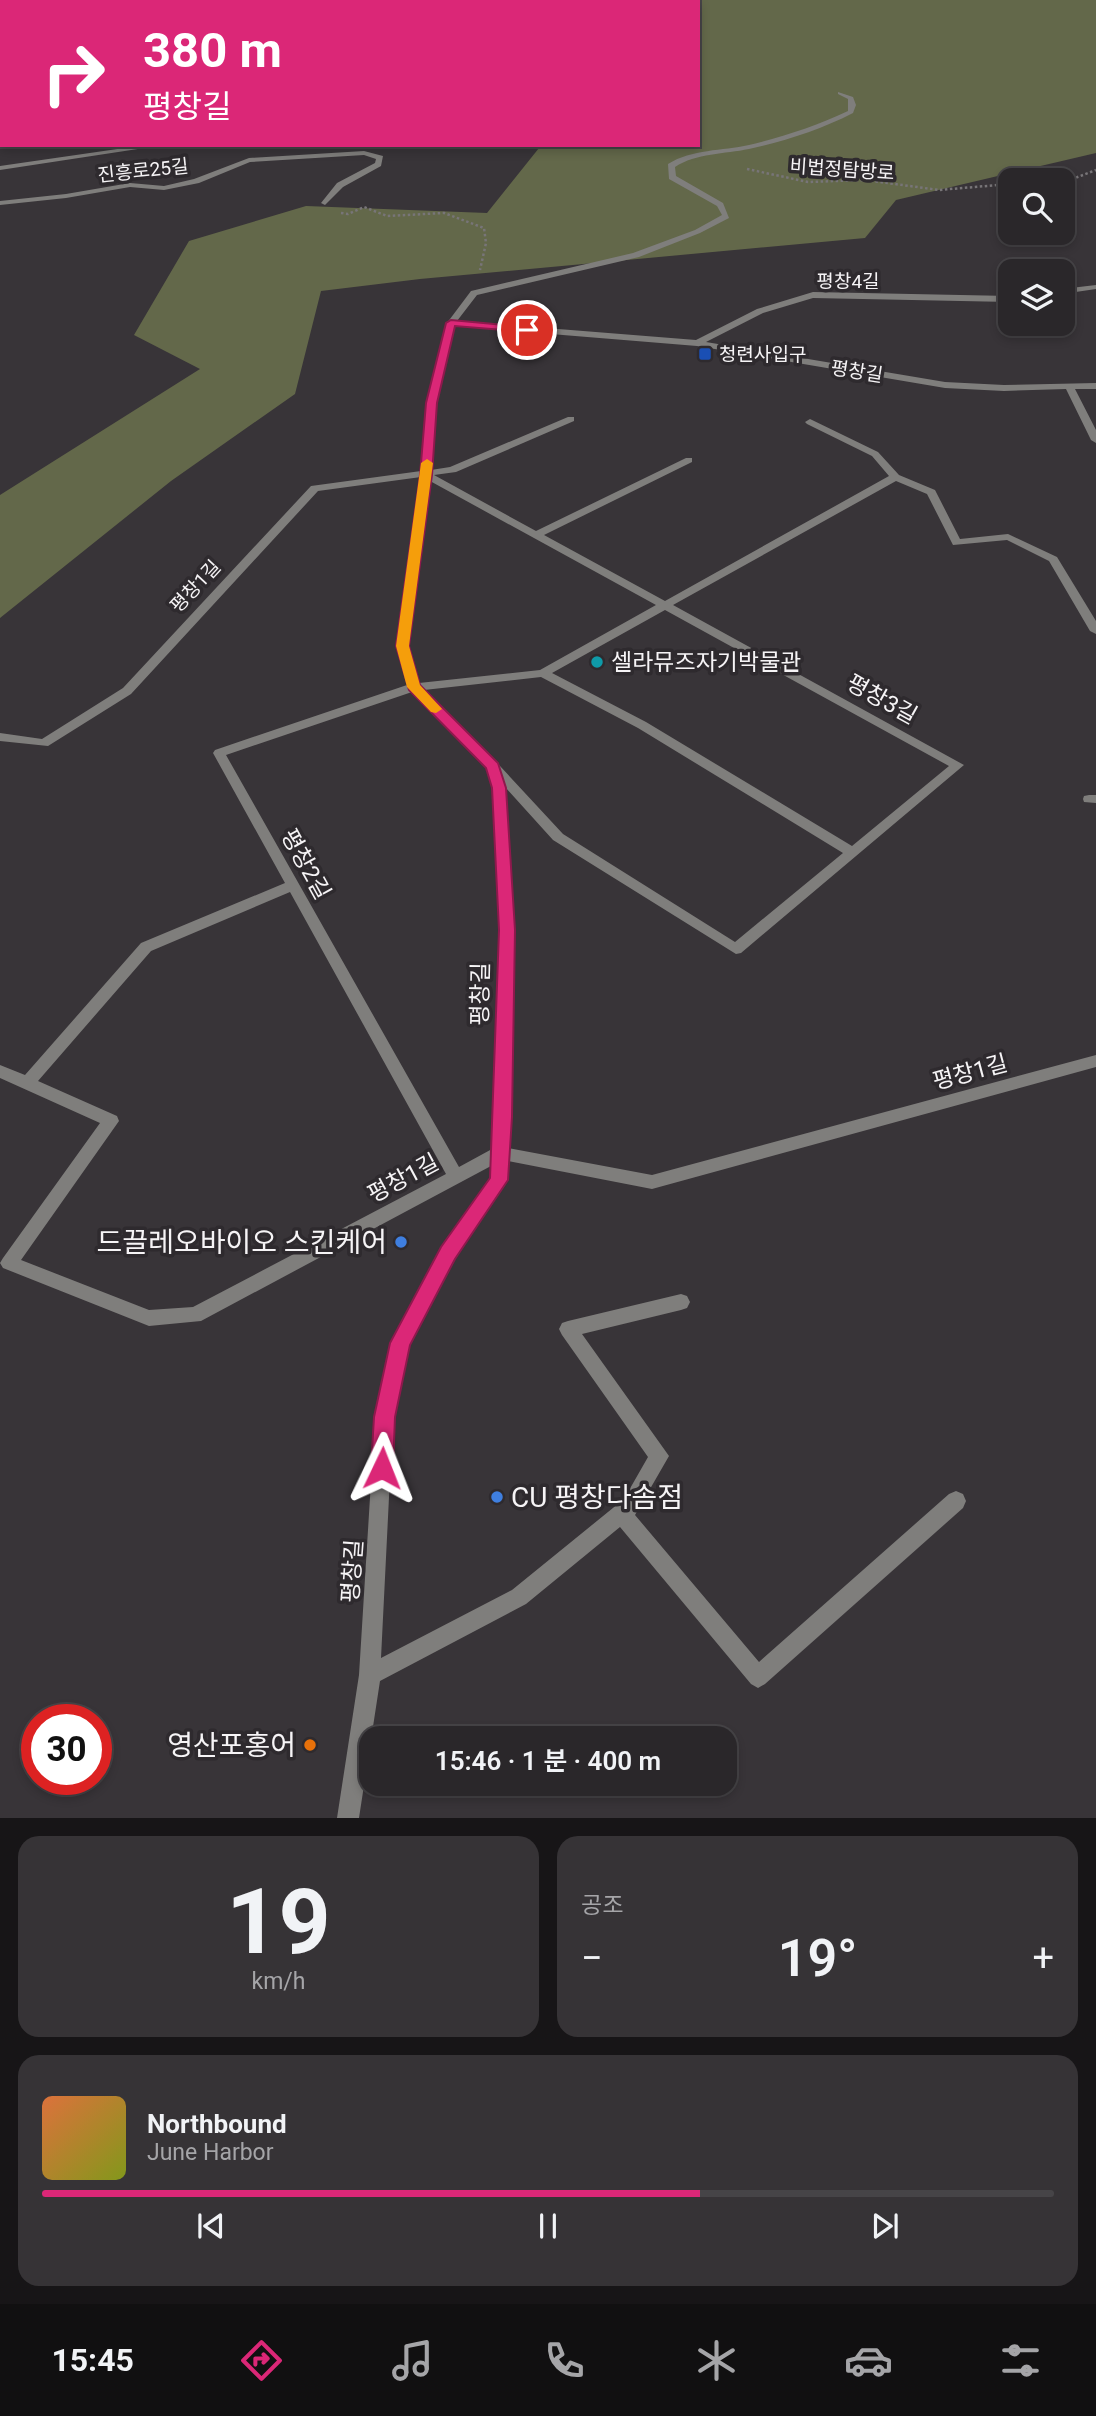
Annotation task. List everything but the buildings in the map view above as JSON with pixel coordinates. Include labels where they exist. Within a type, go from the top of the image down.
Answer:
[{"type":"street","points":[[493,766],[414,687],[402,646],[426,475],[431,403],[451,323],[474,293],[601,265],[701,231],[726,216],[720,205],[672,177],[671,166],[680,159],[734,150],[831,123],[851,112],[853,105],[850,98],[840,93]]},
{"type":"street","points":[[0,168],[147,147]]},
{"type":"street","name":"진흥로25길","points":[[0,203],[66,196],[130,184],[164,188],[196,180],[249,160],[364,153],[380,158],[378,164],[340,185],[325,202]]},
{"type":"street","points":[[1075,290],[1096,287]]},
{"type":"street","name":"평창4길","points":[[697,343],[761,311],[813,295],[998,299]]},
{"type":"street","name":"평창길","points":[[451,323],[697,343],[945,385],[1070,388],[1096,386]]},
{"type":"street","points":[[1070,388],[1096,440]]},
{"type":"street","name":"평창1길","points":[[0,737],[44,743],[127,691],[315,488],[452,470],[570,419]]},
{"type":"street","points":[[810,422],[875,454],[895,477],[931,492],[957,543],[1008,537],[1053,559],[1096,631]]},
{"type":"street","points":[[536,535],[689,460]]},
{"type":"street","name":"평창3길","points":[[426,475],[958,765],[736,949],[558,837],[493,766]]},
{"type":"street","points":[[414,687],[543,673],[895,477]]},
{"type":"street","points":[[543,673],[642,725],[852,852]]},
{"type":"street","name":"평창2길","points":[[414,687],[219,753],[457,1176]]},
{"type":"street","name":"평창길","points":[[348,1818],[370,1675],[384,1417],[400,1343],[448,1253],[499,1180],[507,930],[499,788],[493,766]]},
{"type":"street","points":[[27,1083],[146,947],[293,885]]},
{"type":"street","name":"평창1길","points":[[0,1071],[111,1121],[9,1263],[149,1318],[195,1315],[500,1153],[652,1182],[1096,1061]]},
{"type":"street","points":[[370,1675],[519,1597],[632,1506],[659,1455],[568,1329],[681,1303]]},
{"type":"street","points":[[622,1514],[758,1677],[956,1501]]},
{"type":"path","name":"비법정탐방로","points":[[741,169],[807,182],[865,180],[939,190],[998,185]]},
{"type":"path","points":[[1075,178],[1096,170]]},
{"type":"path","points":[[325,202],[326,209],[348,215],[364,207],[387,216],[444,213],[484,228],[486,243],[474,293]]},
{"type":"green space","points":[[700,0],[1096,0],[1096,153],[1032,168],[998,168],[998,176],[896,200],[865,238],[420,279],[321,291],[295,394],[171,481],[0,618],[0,495],[200,369],[134,335],[189,241],[306,206],[487,213],[537,147],[700,147]]},
{"type":"slow traffic","points":[[427,463],[402,646],[414,687],[436,709]]},
{"type":"place","name":"청련사입구","points":[[705,354]]},
{"type":"place","name":"셀라뮤즈자기박물관","points":[[597,662]]},
{"type":"place","name":"드끌레오바이오 스킨케어","points":[[401,1242]]},
{"type":"place","name":"CU 평창다솜점","points":[[497,1497]]},
{"type":"place","name":"영산포홍어","points":[[310,1745]]},
{"type":"route","points":[[382,1468],[384,1417],[400,1343],[448,1253],[499,1180],[503,1117],[503,993],[507,930],[499,788],[493,766],[414,687],[402,646],[426,475],[431,403],[451,323],[527,330]]}]
